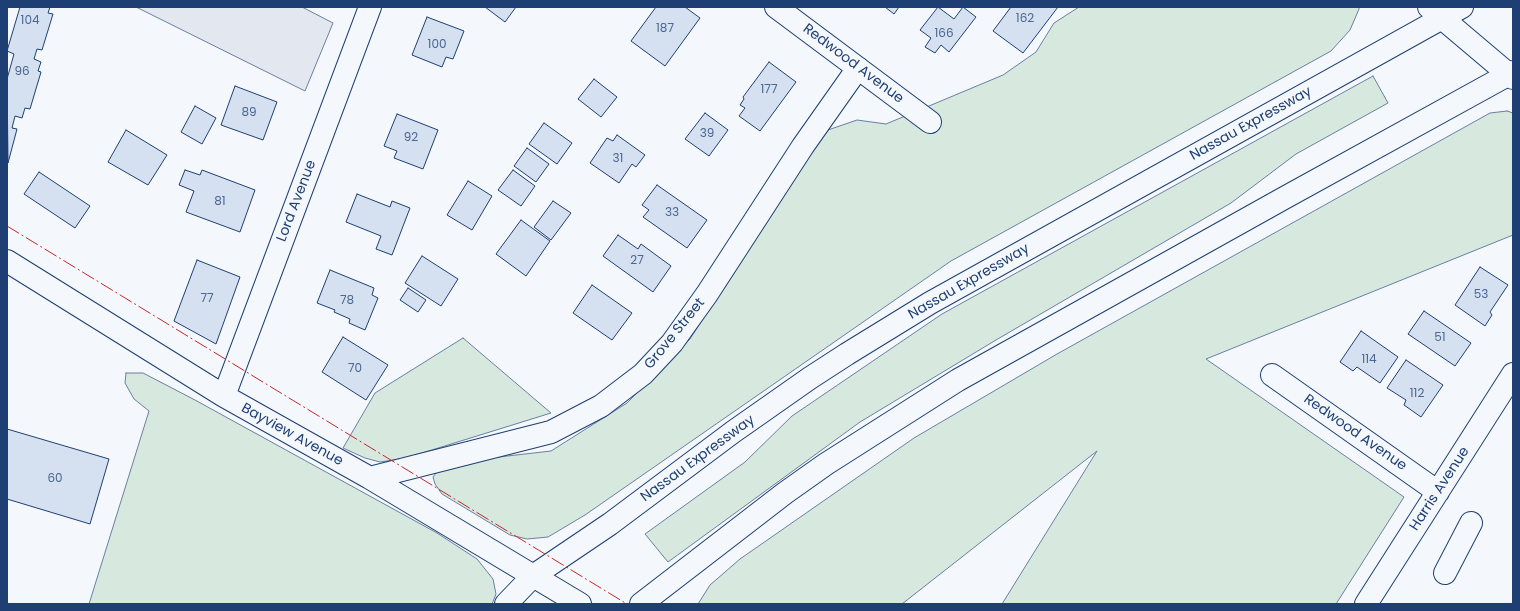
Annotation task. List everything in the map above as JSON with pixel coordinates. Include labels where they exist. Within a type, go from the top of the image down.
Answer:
[{"type":"main road","name":"Lord Avenue","points":[[224,396],[370,7]]},
{"type":"main road","name":"Redwood Avenue","points":[[776,7],[930,122]]},
{"type":"main road","name":"Nassau Expressway","points":[[506,604],[533,576],[610,524],[733,432],[810,378],[860,346],[930,303],[1435,13],[1462,7]]},
{"type":"main road","points":[[640,604],[785,493],[944,388],[1511,75],[1435,13]]},
{"type":"main road","name":"Grove Street","points":[[370,478],[551,432],[601,406],[644,374],[672,343],[707,294],[803,146],[858,68]]},
{"type":"main road","name":"Bayview Avenue","points":[[7,261],[224,396],[370,478],[580,604]]},
{"type":"main road","name":"Redwood Avenue","points":[[1272,374],[1438,492]]},
{"type":"main road","name":"Harris Avenue","points":[[1366,604],[1513,374]]},
{"type":"main road","points":[[1445,573],[1471,523]]},
{"type":"shaded area","points":[[136,7],[302,7],[333,23],[305,91]]},
{"type":"shaded area","points":[[1079,7],[1359,7],[1359,9],[1350,30],[1331,51],[951,261],[585,515],[548,537],[527,539],[510,535],[442,494],[435,484],[433,477],[438,470],[490,458],[551,451],[627,403],[690,339],[825,131],[857,120],[886,124],[1003,75],[1036,52],[1054,23]]},
{"type":"shaded area","points":[[1373,76],[1388,103],[1296,154],[1231,203],[996,340],[860,422],[668,562],[645,534],[745,462],[792,416],[942,314]]},
{"type":"shaded area","points":[[1507,111],[1513,113],[1513,235],[1206,359],[1404,497],[1336,604],[1002,604],[1097,451],[902,604],[698,604],[710,585],[740,559],[914,438],[1057,354],[1490,113]]},
{"type":"shaded area","points":[[463,338],[551,413],[406,458],[380,462],[365,458],[343,448],[375,393]]},
{"type":"shaded area","points":[[126,373],[143,373],[437,533],[477,559],[493,579],[496,594],[492,604],[89,604],[149,411],[134,399],[125,383]]},
{"type":"building","points":[[20,7],[50,7],[48,13],[53,14],[42,50],[37,49],[34,59],[41,62],[38,71],[41,72],[30,109],[25,108],[22,118],[15,116],[12,128],[17,129],[8,163],[7,79],[14,54],[7,51]]},
{"type":"building","points":[[485,7],[516,7],[505,22]]},
{"type":"building","points":[[656,7],[685,7],[700,18],[665,66],[631,41]]},
{"type":"building","points":[[885,7],[899,7],[894,14]]},
{"type":"building","points":[[938,7],[954,19],[963,7],[976,17],[949,52],[941,45],[935,53],[925,47],[931,38],[920,30]]},
{"type":"building","points":[[1011,7],[1058,7],[1023,53],[993,31]]},
{"type":"building","points":[[427,17],[464,31],[453,59],[446,57],[442,67],[412,55]]},
{"type":"building","points":[[769,62],[796,82],[760,131],[739,116],[745,108],[740,105],[744,99],[743,97]]},
{"type":"building","points":[[594,79],[617,97],[601,117],[578,99]]},
{"type":"building","points":[[235,86],[277,102],[263,140],[221,125]]},
{"type":"building","points":[[195,106],[216,118],[202,144],[181,132]]},
{"type":"building","points":[[705,113],[728,130],[709,156],[685,139]]},
{"type":"building","points":[[397,114],[438,130],[423,169],[394,158],[397,151],[384,146]]},
{"type":"building","points":[[544,123],[572,143],[557,164],[529,144]]},
{"type":"building","points":[[126,130],[167,155],[148,185],[108,162]]},
{"type":"building","points":[[617,135],[645,155],[636,167],[632,164],[619,183],[590,163],[607,138],[613,141]]},
{"type":"building","points":[[527,148],[549,164],[536,182],[514,166]]},
{"type":"building","points":[[185,170],[200,175],[202,170],[255,190],[240,232],[186,212],[194,191],[179,185]]},
{"type":"building","points":[[513,170],[535,186],[521,206],[498,190]]},
{"type":"building","points":[[39,172],[90,206],[75,228],[24,194]]},
{"type":"building","points":[[468,181],[492,196],[472,230],[447,215]]},
{"type":"building","points":[[657,185],[707,220],[687,248],[643,217],[649,210],[642,205]]},
{"type":"building","points":[[357,194],[390,207],[392,201],[410,208],[392,255],[376,249],[381,236],[346,222]]},
{"type":"building","points":[[553,201],[571,213],[551,240],[534,227]]},
{"type":"building","points":[[521,220],[550,241],[526,276],[496,254]]},
{"type":"building","points":[[618,235],[638,249],[641,244],[671,266],[653,292],[603,256]]},
{"type":"building","points":[[422,256],[458,279],[441,306],[405,283]]},
{"type":"building","points":[[197,260],[240,277],[216,344],[174,321]]},
{"type":"building","points":[[1480,267],[1508,285],[1490,312],[1492,315],[1485,326],[1455,305]]},
{"type":"building","points":[[330,270],[374,288],[372,295],[378,298],[365,330],[349,323],[350,319],[334,312],[335,310],[317,303]]},
{"type":"building","points":[[592,285],[632,313],[612,340],[573,313]]},
{"type":"building","points":[[408,288],[426,300],[418,312],[400,300]]},
{"type":"building","points":[[1424,311],[1471,343],[1455,366],[1408,334]]},
{"type":"building","points":[[1361,331],[1398,357],[1380,383],[1357,367],[1353,371],[1340,362]]},
{"type":"building","points":[[343,337],[388,365],[366,400],[322,372]]},
{"type":"building","points":[[1406,360],[1443,385],[1421,417],[1404,405],[1406,400],[1387,388]]},
{"type":"building","points":[[7,429],[109,459],[90,524],[7,499]]},
{"type":"power","points":[[7,226],[627,604]]}]
